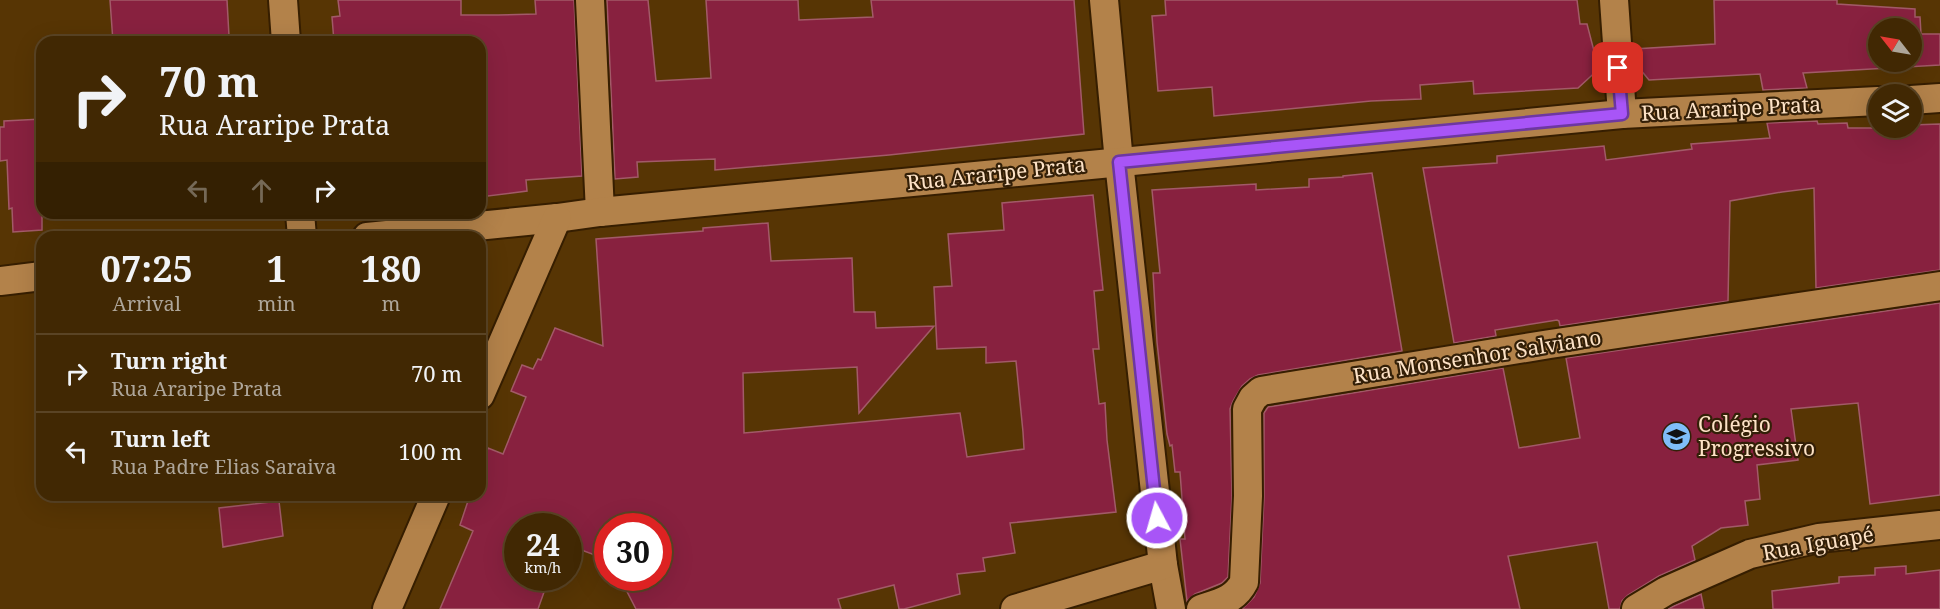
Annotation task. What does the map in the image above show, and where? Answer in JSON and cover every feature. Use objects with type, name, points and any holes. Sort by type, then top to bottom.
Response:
[{"type":"street","points":[[283,0],[286,36]]},
{"type":"street","points":[[590,0],[600,212]]},
{"type":"street","points":[[1104,0],[1119,162],[1163,566],[1171,609]]},
{"type":"street","points":[[1614,0],[1622,114]]},
{"type":"street","points":[[1922,99],[1940,98]]},
{"type":"street","name":"Rua Araripe Prata","points":[[427,231],[600,212],[1622,114],[1868,102]]},
{"type":"street","points":[[486,381],[557,218]]},
{"type":"street","points":[[0,281],[36,277]]},
{"type":"street","name":"Rua Monsenhor Salviano","points":[[1201,609],[1239,593],[1244,582],[1248,496],[1247,409],[1253,398],[1261,391],[1550,344],[1940,286]]},
{"type":"street","points":[[387,609],[433,501]]},
{"type":"street","name":"Rua Iguapé","points":[[1636,609],[1666,591],[1750,554],[1819,538],[1940,525]]},
{"type":"street","points":[[1015,609],[1163,566]]},
{"type":"building","points":[[110,0],[227,0],[229,36],[113,36]]},
{"type":"building","points":[[338,0],[461,0],[461,15],[498,15],[536,14],[535,0],[574,0],[582,176],[526,180],[527,191],[486,196],[486,36],[334,36],[332,17],[340,16]]},
{"type":"building","points":[[607,0],[648,0],[656,81],[711,78],[706,0],[798,0],[799,20],[873,17],[871,0],[1074,0],[1084,134],[889,155],[715,170],[715,159],[637,162],[638,177],[615,179]]},
{"type":"building","points":[[1165,0],[1577,0],[1580,24],[1587,24],[1594,51],[1601,50],[1602,66],[1578,88],[1474,94],[1473,81],[1420,85],[1421,99],[1371,101],[1214,116],[1212,87],[1158,91],[1152,16],[1166,15]]},
{"type":"building","points":[[1714,0],[1837,0],[1837,4],[1915,9],[1915,17],[1920,17],[1868,18],[1868,69],[1803,73],[1807,88],[1763,90],[1760,74],[1649,80],[1635,63],[1634,49],[1715,44]]},
{"type":"building","points":[[1922,34],[1940,34],[1940,65],[1922,66]]},
{"type":"building","points":[[36,119],[36,219],[42,219],[42,230],[13,232],[12,208],[9,209],[7,160],[0,161],[0,127],[4,127],[4,121]]},
{"type":"building","points":[[1817,121],[1818,124],[1847,123],[1848,128],[1868,128],[1868,138],[1922,138],[1922,125],[1940,124],[1940,270],[1816,288],[1814,188],[1782,192],[1730,201],[1728,301],[1560,326],[1557,320],[1495,330],[1496,336],[1454,343],[1423,168],[1497,163],[1497,156],[1604,146],[1606,160],[1692,149],[1691,144],[1770,138],[1767,123]]},
{"type":"building","points":[[1372,173],[1402,351],[1258,375],[1242,386],[1230,409],[1232,496],[1228,577],[1222,583],[1195,594],[1187,601],[1180,539],[1185,539],[1180,472],[1175,472],[1172,445],[1170,446],[1167,434],[1157,342],[1153,273],[1160,273],[1152,190],[1256,184],[1256,190],[1309,187],[1309,179]]},
{"type":"building","points":[[1093,195],[1103,290],[1094,291],[1099,349],[1093,349],[1099,404],[1105,403],[1116,512],[1010,523],[1015,553],[983,558],[985,571],[957,574],[960,594],[904,609],[899,609],[894,585],[838,599],[841,609],[636,609],[627,591],[672,591],[672,513],[594,513],[594,555],[582,550],[582,513],[504,513],[504,591],[544,591],[538,609],[440,609],[473,531],[460,525],[468,501],[486,501],[486,451],[488,448],[503,454],[526,397],[511,391],[522,365],[533,369],[538,359],[541,360],[555,328],[603,346],[596,239],[703,231],[703,228],[768,223],[771,261],[852,258],[854,312],[875,312],[876,328],[934,326],[859,413],[857,367],[743,373],[744,433],[960,413],[967,457],[1024,449],[1016,361],[986,363],[986,347],[937,349],[934,287],[952,286],[948,234],[1004,230],[1002,203]]},
{"type":"building","points":[[1940,303],[1940,495],[1870,504],[1858,403],[1791,409],[1798,460],[1757,465],[1760,499],[1745,501],[1748,525],[1721,528],[1692,546],[1695,560],[1659,576],[1628,595],[1622,601],[1620,609],[1609,609],[1597,542],[1508,556],[1520,609],[1242,609],[1254,597],[1260,583],[1264,497],[1264,413],[1268,407],[1503,368],[1519,448],[1580,438],[1566,358]]},
{"type":"building","points":[[279,501],[283,536],[223,547],[219,508]]},
{"type":"building","points":[[1906,566],[1906,574],[1940,570],[1940,609],[1773,609],[1772,591],[1839,583],[1839,577],[1875,575],[1875,568]]},
{"type":"building","points":[[1701,594],[1704,609],[1668,609],[1674,606]]},
{"type":"place","name":"Colégio Progressivo","points":[[1677,436]]},
{"type":"route","points":[[1157,518],[1119,162],[1622,114],[1618,68]]}]
